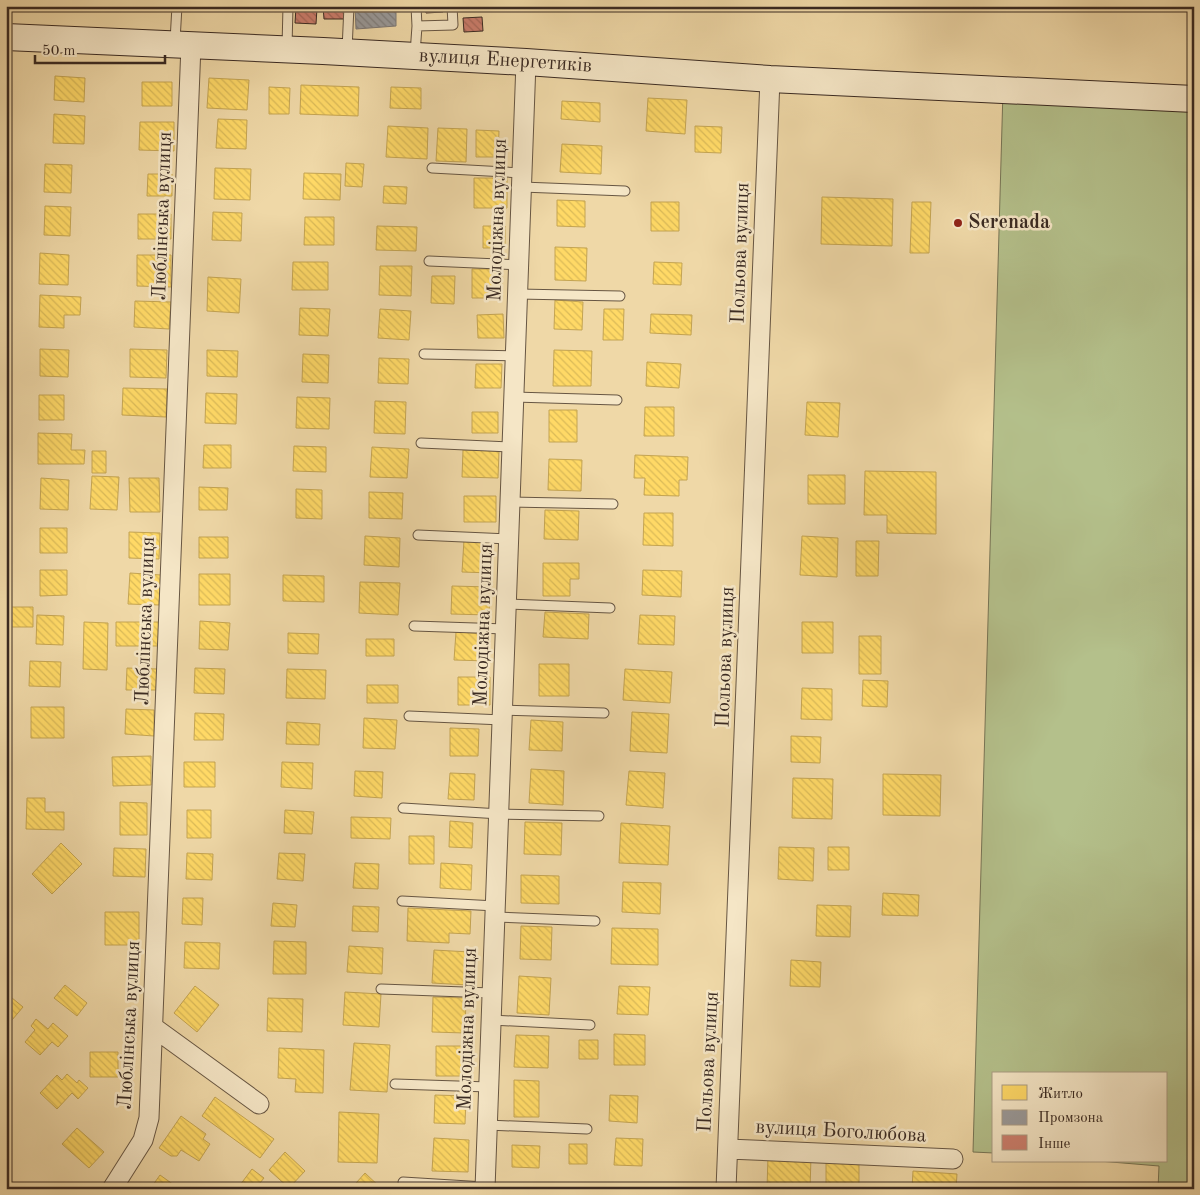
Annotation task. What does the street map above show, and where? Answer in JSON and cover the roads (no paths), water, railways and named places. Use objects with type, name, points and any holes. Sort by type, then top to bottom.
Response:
[{"type":"street","name":"вулиця Енергетиків","points":[[6,38],[183,44],[526,62],[770,79],[1194,99]]},
{"type":"street","name":"Люблінська вулиця","points":[[112,1189],[143,1140],[149,1118],[183,44]]},
{"type":"street","name":"Молодіжна вулиця","points":[[485,1188],[526,62]]},
{"type":"street","name":"Польова вулиця","points":[[726,1189],[770,79]]},
{"type":"street","points":[[153,1028],[259,1104]]},
{"type":"street","name":"вулиця Боголюбова","points":[[728,1149],[953,1159]]},
{"type":"lane","points":[[177,6],[183,44]]},
{"type":"lane","points":[[287,50],[288,6]]},
{"type":"lane","points":[[347,53],[349,6]]},
{"type":"lane","points":[[414,56],[417,26],[416,6]]},
{"type":"lane","points":[[417,26],[453,25],[452,6]]},
{"type":"lane","points":[[432,168],[625,191]]},
{"type":"lane","points":[[429,261],[519,265]]},
{"type":"lane","points":[[518,294],[620,296]]},
{"type":"lane","points":[[424,354],[516,356]]},
{"type":"lane","points":[[514,397],[618,400]]},
{"type":"lane","points":[[421,443],[512,447]]},
{"type":"lane","points":[[510,502],[613,504]]},
{"type":"lane","points":[[418,535],[509,539]]},
{"type":"lane","points":[[507,604],[610,608]]},
{"type":"lane","points":[[414,626],[506,630]]},
{"type":"lane","points":[[409,716],[604,713]]},
{"type":"lane","points":[[403,808],[500,814],[599,816]]},
{"type":"lane","points":[[402,901],[595,921]]},
{"type":"lane","points":[[381,989],[492,993]]},
{"type":"lane","points":[[491,1020],[590,1026]]},
{"type":"lane","points":[[395,1084],[489,1088]]},
{"type":"lane","points":[[487,1126],[587,1129]]},
{"type":"lane","points":[[403,1182],[485,1188]]},
{"type":"place","name":"Serenada","points":[[958,223]]}]
